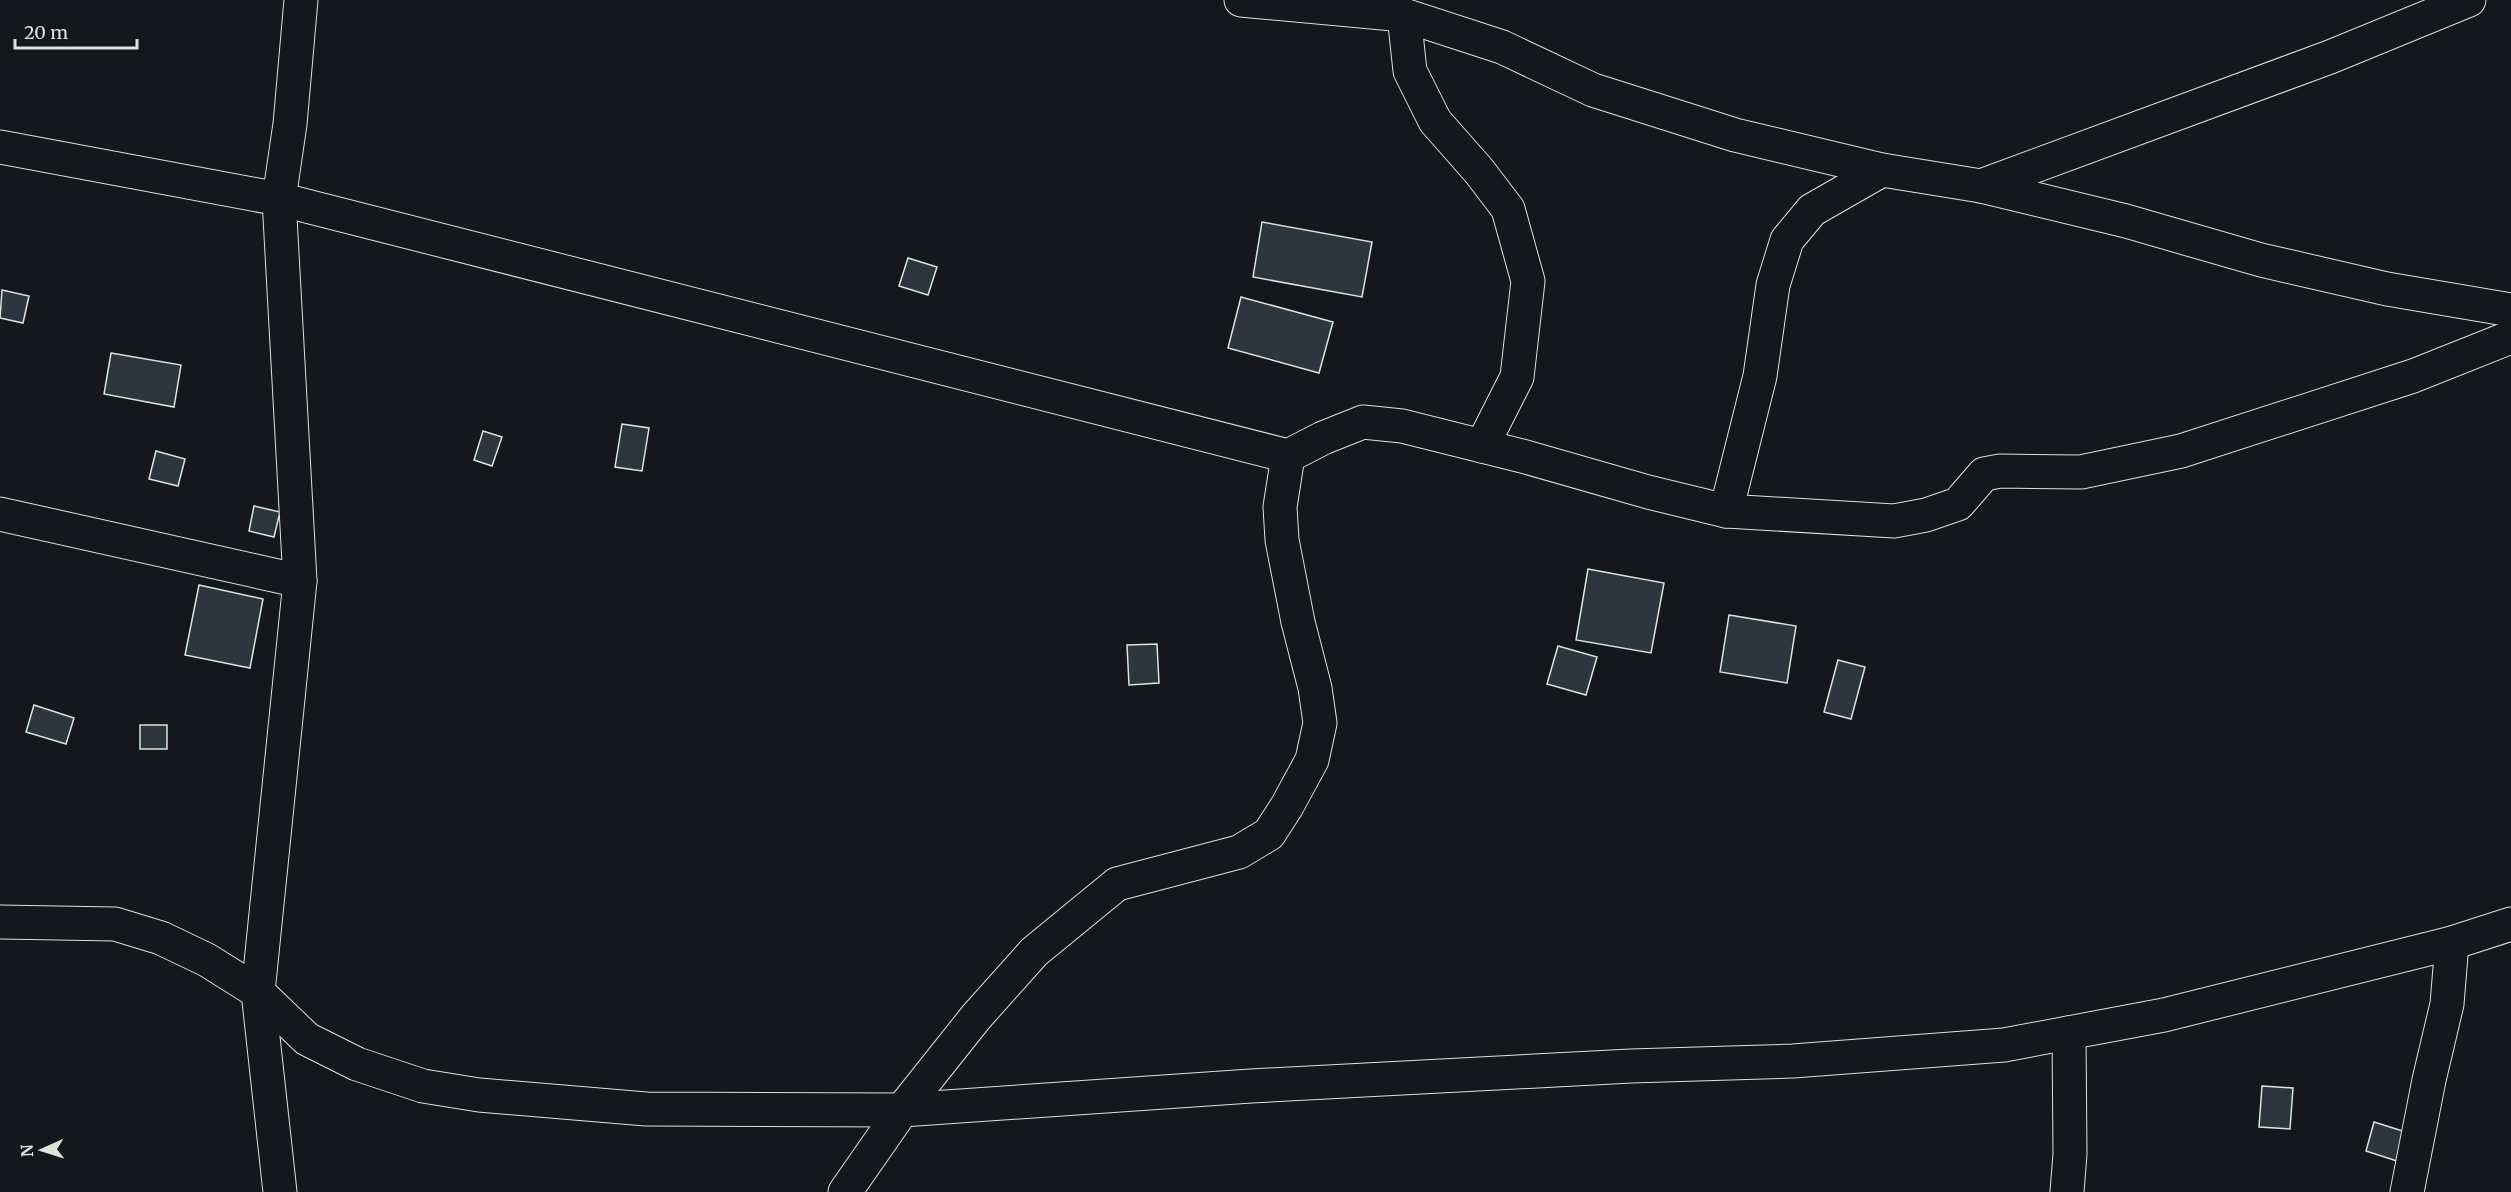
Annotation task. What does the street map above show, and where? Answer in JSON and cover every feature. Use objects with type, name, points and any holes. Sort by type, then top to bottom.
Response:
[{"type":"street","points":[[280,1192],[258,992],[300,581],[279,199],[290,123],[301,0]]},
{"type":"street","points":[[1241,0],[1404,15],[1502,47],[1593,90],[1735,135],[1882,170],[1981,186],[2126,220],[2261,260],[2375,287],[2511,310]]},
{"type":"street","points":[[1981,186],[2330,57],[2469,0]]},
{"type":"street","points":[[1404,15],[1410,71],[1435,121],[1479,171],[1508,209],[1528,281],[1517,377],[1482,446]]},
{"type":"street","points":[[0,147],[279,199],[1288,456],[1323,438],[1364,422],[1402,426],[1726,511],[1894,521],[1926,515],[1958,504],[1984,474],[2000,471],[2080,472],[2181,451],[2413,376],[2511,337]]},
{"type":"street","points":[[1726,511],[1760,376],[1773,285],[1787,240],[1812,210],[1882,170]]},
{"type":"street","points":[[845,1192],[902,1110],[976,1017],[1034,952],[1117,884],[1239,852],[1269,834],[1287,806],[1312,760],[1320,723],[1315,688],[1298,622],[1282,540],[1280,507],[1288,456]]},
{"type":"street","points":[[0,514],[300,581]]},
{"type":"street","points":[[0,922],[115,924],[161,938],[198,956],[258,992],[307,1039],[357,1064],[423,1086],[480,1095],[645,1110],[902,1110],[1275,1084],[1631,1066],[1793,1061],[2004,1045],[2164,1015],[2452,943],[2511,924]]},
{"type":"street","points":[[2407,1192],[2447,1004],[2452,943]]},
{"type":"street","points":[[2067,1192],[2070,1154],[2069,1033]]},
{"type":"building","points":[[1262,222],[1372,242],[1362,297],[1253,277]]},
{"type":"building","points":[[908,258],[937,267],[928,295],[899,286]]},
{"type":"building","points":[[2,290],[29,296],[23,323],[0,318]]},
{"type":"building","points":[[1241,297],[1333,322],[1319,373],[1228,348]]},
{"type":"building","points":[[111,353],[181,365],[174,407],[104,394]]},
{"type":"building","points":[[622,424],[649,428],[642,471],[615,467]]},
{"type":"building","points":[[483,431],[502,437],[492,466],[474,460]]},
{"type":"building","points":[[156,451],[185,459],[178,486],[149,479]]},
{"type":"building","points":[[254,506],[280,512],[274,537],[249,531]]},
{"type":"building","points":[[1588,569],[1664,583],[1651,653],[1576,640]]},
{"type":"building","points":[[199,585],[263,599],[250,668],[185,655]]},
{"type":"building","points":[[1729,615],[1796,626],[1787,683],[1720,672]]},
{"type":"building","points":[[1157,644],[1159,683],[1129,685],[1127,645]]},
{"type":"building","points":[[1558,646],[1597,657],[1586,695],[1547,684]]},
{"type":"building","points":[[1838,660],[1865,667],[1851,719],[1824,712]]},
{"type":"building","points":[[34,705],[74,718],[66,744],[26,732]]},
{"type":"building","points":[[140,725],[167,725],[167,749],[140,749]]},
{"type":"building","points":[[2262,1086],[2293,1088],[2290,1129],[2259,1127]]},
{"type":"building","points":[[2374,1122],[2409,1133],[2400,1162],[2366,1151]]}]
